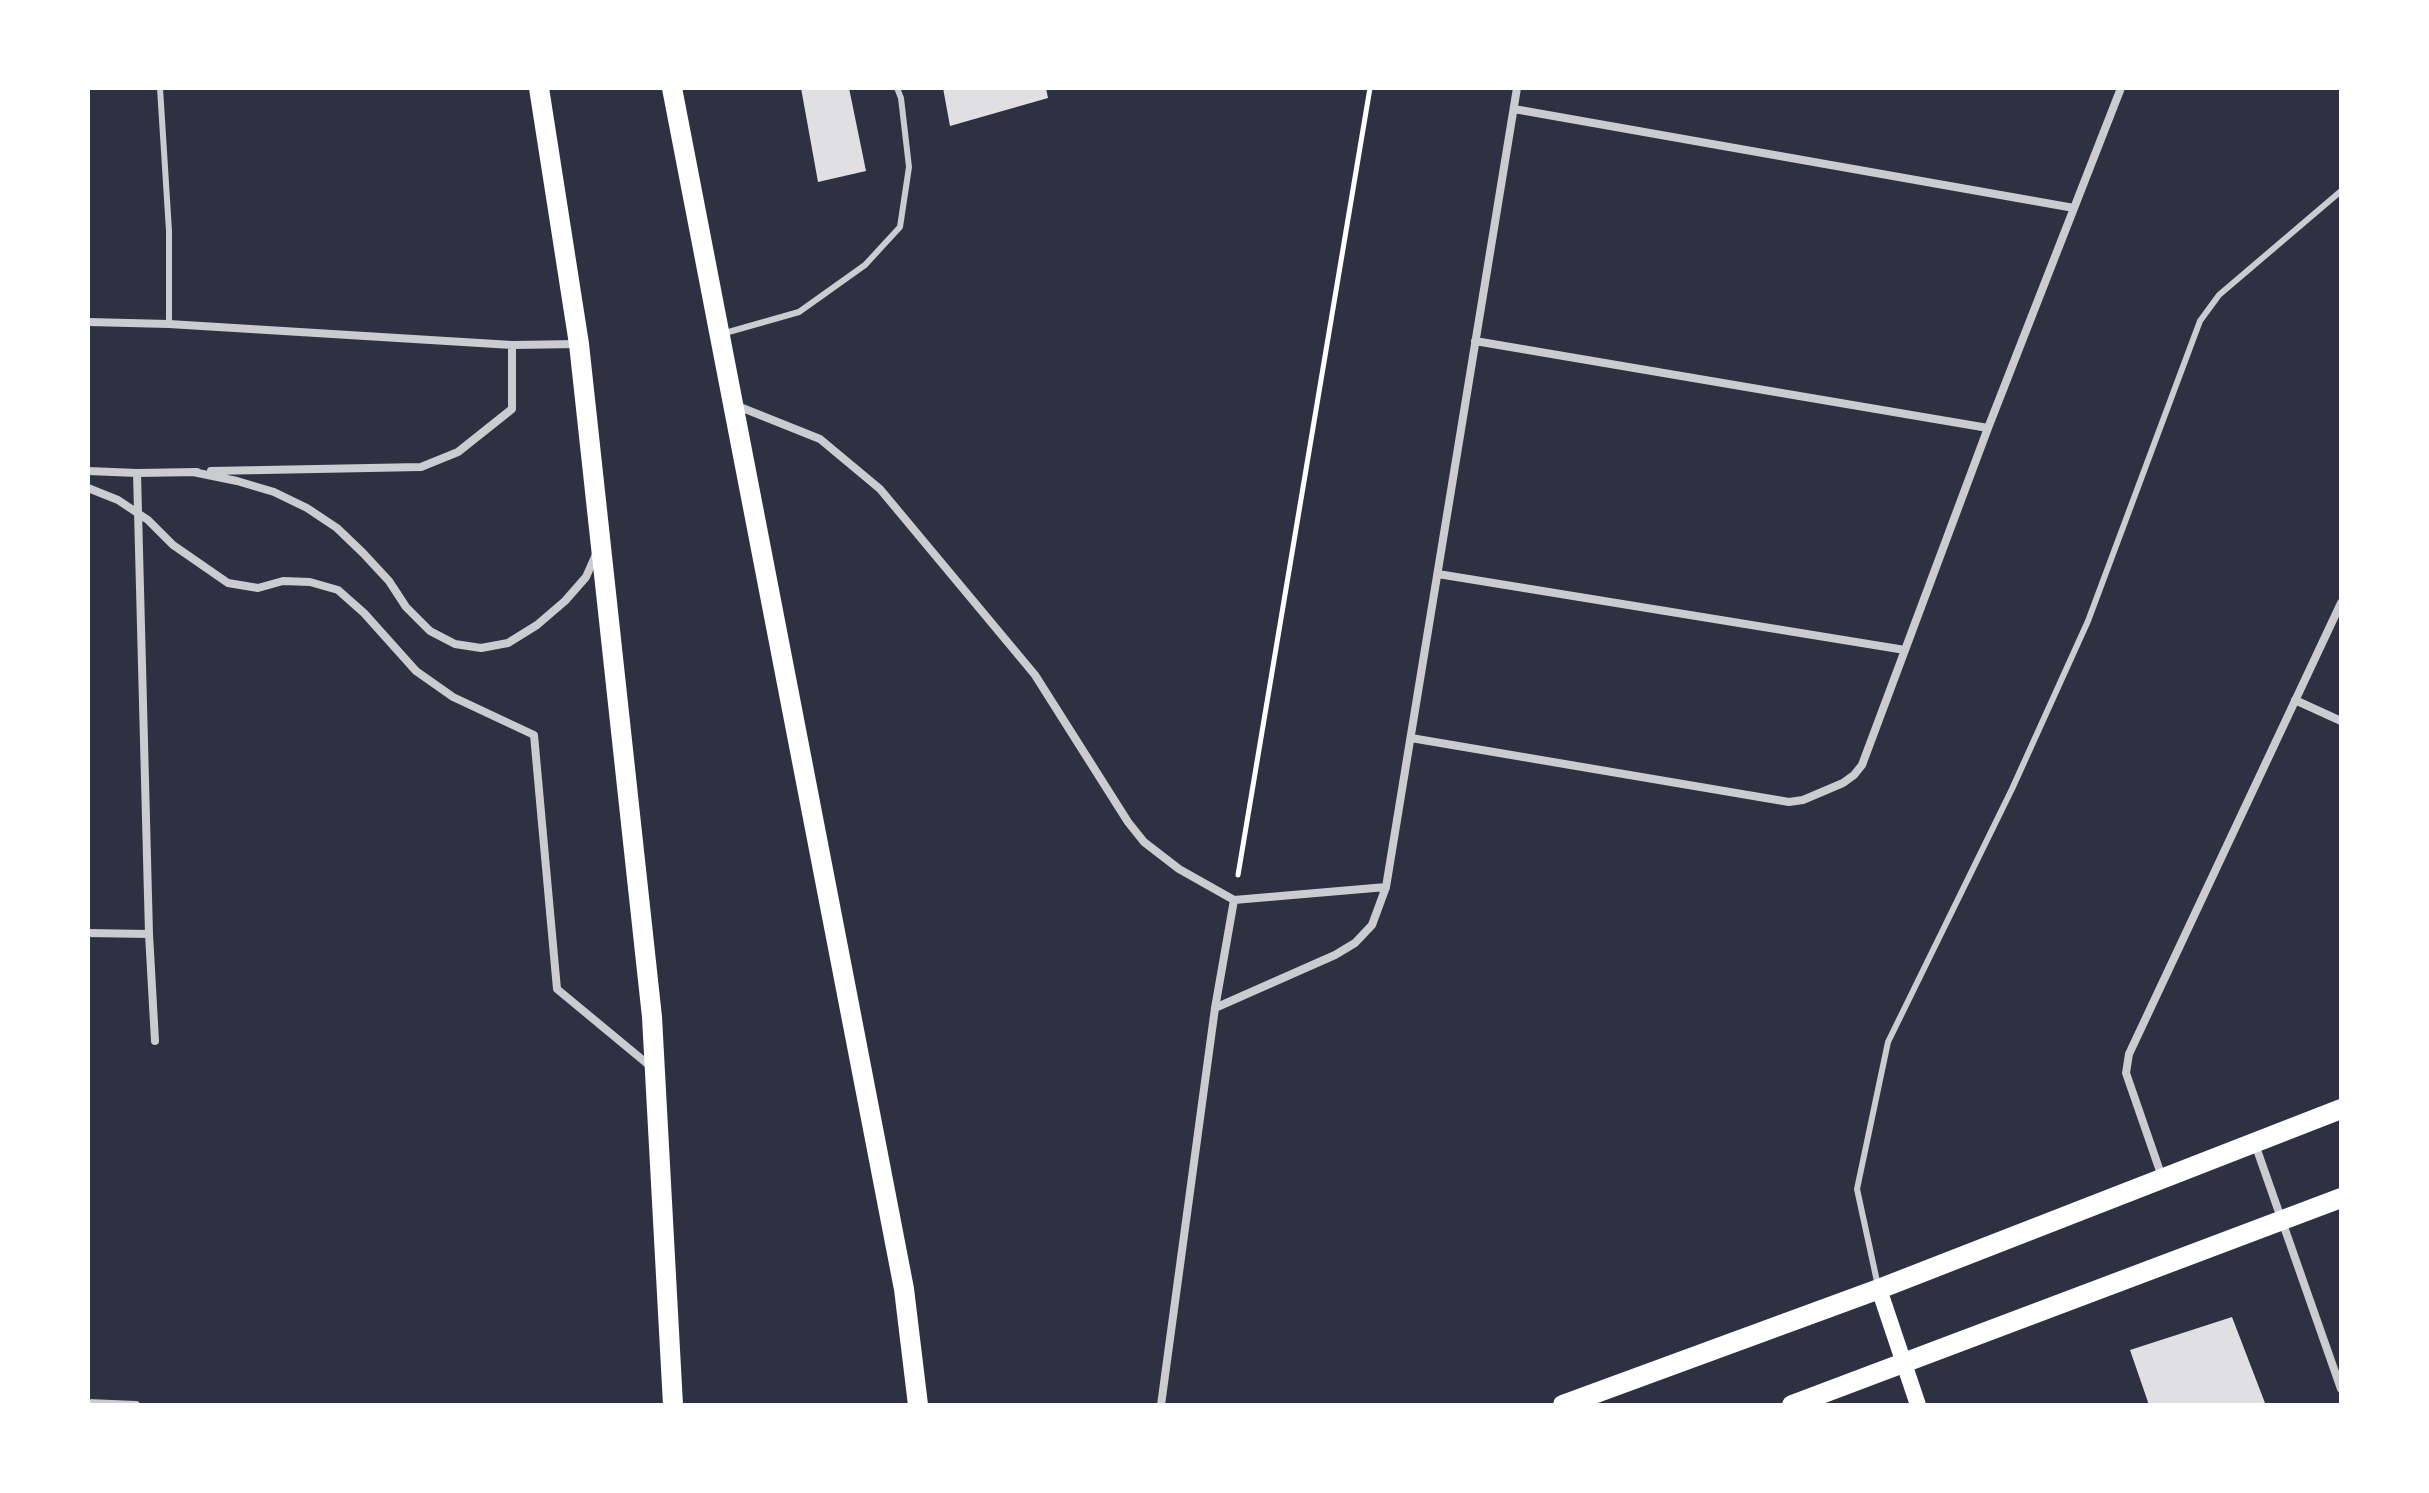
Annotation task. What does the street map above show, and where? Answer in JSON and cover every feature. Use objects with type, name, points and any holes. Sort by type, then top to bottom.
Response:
[{"type":"main road","points":[[539,88],[579,344],[652,1017],[673,1405]]},
{"type":"main road","points":[[672,88],[904,1289],[918,1405]]},
{"type":"main road","points":[[1563,1405],[1879,1289],[2341,1109]]},
{"type":"main road","points":[[1792,1405],[2341,1198]]},
{"type":"main road","points":[[1879,1289],[1918,1405]]},
{"type":"street","points":[[1215,1008],[1335,955],[1355,943],[1372,925],[1386,887],[1517,88]]},
{"type":"street","points":[[1411,738],[1789,802],[1803,800],[1843,783],[1862,765],[1988,428],[2121,88]]},
{"type":"street","points":[[1514,109],[2074,208]]},
{"type":"street","points":[[88,322],[512,345],[579,344]]},
{"type":"street","points":[[1475,341],[1988,428]]},
{"type":"street","points":[[88,471],[137,473],[421,467],[458,452],[512,409],[512,345]]},
{"type":"street","points":[[735,405],[820,439],[880,489],[1035,675],[1128,822],[1144,842],[1179,869],[1234,900],[1386,887]]},
{"type":"street","points":[[193,472],[274,492],[307,508],[337,528],[363,553],[389,581],[406,607],[430,631],[455,644],[481,648],[508,643],[537,625],[565,601],[586,577],[601,543]]},
{"type":"street","points":[[137,473],[149,934],[155,1041]]},
{"type":"street","points":[[88,488],[118,500],[138,513],[173,545],[228,583],[258,588],[283,581],[310,582],[338,590],[364,613],[416,671],[453,697],[534,735],[557,989],[655,1070]]},
{"type":"street","points":[[1438,574],[1905,650]]},
{"type":"street","points":[[2162,1177],[2126,1073],[2129,1054],[2341,603]]},
{"type":"street","points":[[2295,700],[2341,721]]},
{"type":"street","points":[[1161,1405],[1215,1008],[1234,900]]},
{"type":"street","points":[[88,933],[149,934]]},
{"type":"street","points":[[2255,1143],[2341,1389]]},
{"type":"street","points":[[88,1403],[136,1405]]},
{"type":"lane","points":[[160,88],[169,231],[169,324]]},
{"type":"lane","points":[[721,334],[799,312],[865,265],[900,227],[909,167],[901,98],[897,88]]},
{"type":"lane","points":[[1879,1289],[1857,1189],[1888,1042],[2012,789],[2088,621],[2200,321],[2219,295],[2341,191]]},
{"type":"path","points":[[1234,900],[1370,88]]},
{"type":"building","points":[[801,88],[849,88],[866,171],[818,182]]},
{"type":"building","points":[[943,88],[1046,88],[1048,98],[950,126]]},
{"type":"building","points":[[2232,1317],[2265,1403],[2149,1405],[2130,1350]]}]
